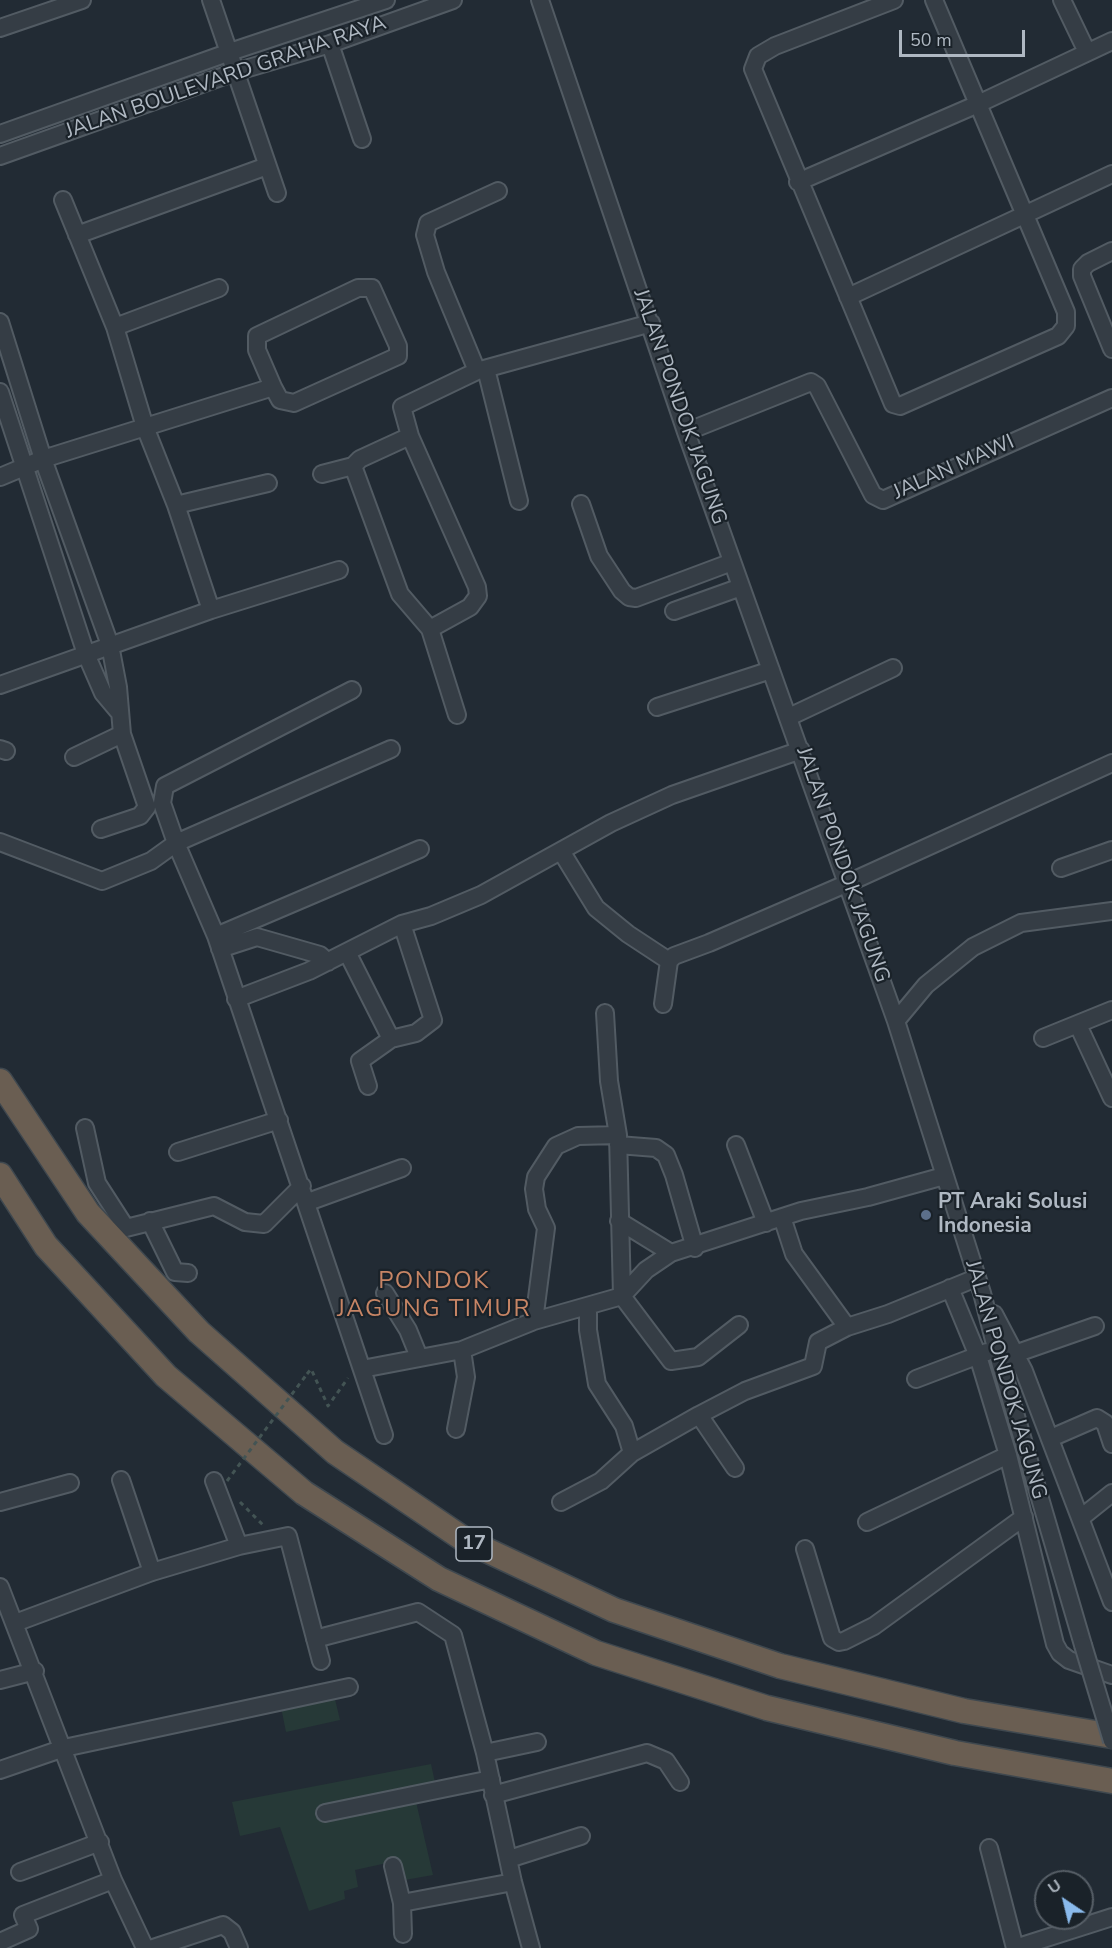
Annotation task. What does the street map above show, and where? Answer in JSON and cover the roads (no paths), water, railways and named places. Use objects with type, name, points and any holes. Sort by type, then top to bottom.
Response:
[{"type":"highway","name":"17","points":[[0,1081],[88,1214],[199,1332],[335,1452],[465,1540],[614,1610],[780,1666],[964,1711],[1112,1739]]},
{"type":"highway","name":"17","points":[[0,1175],[46,1246],[166,1376],[304,1492],[440,1580],[596,1653],[767,1708],[955,1753],[1112,1781]]},
{"type":"street","points":[[0,28],[82,0]]},
{"type":"street","points":[[211,0],[278,193]]},
{"type":"street","name":"JALAN BOULEVARD GRAHA RAYA","points":[[0,135],[230,52],[386,0]]},
{"type":"street","name":"JALAN BOULEVARD GRAHA RAYA","points":[[0,156],[235,72],[330,44],[453,0]]},
{"type":"street","name":"JALAN PONDOK JAGUNG","points":[[540,0],[686,432],[896,1021],[979,1286],[1112,1739]]},
{"type":"street","points":[[894,0],[775,46],[763,52],[755,61],[753,69],[798,182],[893,404],[900,406],[1058,336],[1066,326],[1066,312],[934,0]]},
{"type":"street","points":[[1062,0],[1087,52]]},
{"type":"street","points":[[798,182],[978,104],[1112,41]]},
{"type":"street","points":[[330,44],[362,140]]},
{"type":"street","points":[[77,235],[267,166]]},
{"type":"street","points":[[848,297],[1112,174]]},
{"type":"street","points":[[498,191],[428,224],[425,235],[436,272],[482,370],[519,501]]},
{"type":"street","points":[[63,200],[115,327],[145,427],[176,505],[211,610]]},
{"type":"street","points":[[1112,251],[1088,263],[1082,269],[1082,276],[1112,350]]},
{"type":"street","points":[[115,327],[219,288]]},
{"type":"street","points":[[358,288],[372,288],[398,346],[398,356],[294,403],[280,400],[273,387],[257,350],[257,336],[358,288]]},
{"type":"street","points":[[0,322],[43,459],[110,645],[118,687],[122,735],[147,807],[140,816],[101,829]]},
{"type":"street","points":[[430,629],[470,608],[478,596],[477,587],[410,436],[401,410],[404,404],[482,370],[651,323]]},
{"type":"street","name":"JALAN MAWI","points":[[686,432],[811,382],[817,386],[873,495],[883,500],[1112,398]]},
{"type":"street","points":[[0,477],[43,459],[273,387]]},
{"type":"street","points":[[0,392],[86,654],[103,693],[119,712]]},
{"type":"street","points":[[322,474],[353,466],[360,459],[410,436]]},
{"type":"street","points":[[353,466],[400,594],[430,629],[457,715]]},
{"type":"street","points":[[176,505],[268,483]]},
{"type":"street","points":[[581,504],[599,556],[622,591],[629,597],[636,598],[732,562]]},
{"type":"street","points":[[0,685],[211,610],[339,570]]},
{"type":"street","points":[[674,611],[741,587]]},
{"type":"street","points":[[789,717],[893,668]]},
{"type":"street","points":[[657,707],[771,670]]},
{"type":"street","points":[[352,690],[165,786],[162,803],[176,843],[218,942],[305,1194],[384,1435]]},
{"type":"street","points":[[75,757],[122,735]]},
{"type":"street","points":[[0,842],[102,881],[151,861],[176,843],[391,748]]},
{"type":"street","points":[[236,999],[328,962],[402,924],[431,916],[481,895],[611,823],[672,795],[801,750]]},
{"type":"street","points":[[663,1004],[669,960],[674,956],[709,943],[1111,768]]},
{"type":"street","points":[[218,942],[420,849]]},
{"type":"street","points":[[1061,868],[1112,850]]},
{"type":"street","points":[[561,852],[596,908],[628,934],[669,960]]},
{"type":"street","points":[[896,1021],[926,985],[972,947],[1021,923],[1112,911]]},
{"type":"street","points":[[368,1086],[360,1061],[391,1039],[416,1033],[433,1020],[402,924]]},
{"type":"street","points":[[218,942],[257,938],[320,954],[328,962]]},
{"type":"street","points":[[347,952],[391,1039]]},
{"type":"street","points":[[1043,1038],[1112,1010]]},
{"type":"street","points":[[605,1013],[609,1081],[618,1140],[622,1296],[671,1361],[698,1357],[739,1325]]},
{"type":"street","points":[[1078,1024],[1112,1098]]},
{"type":"street","points":[[178,1152],[279,1120]]},
{"type":"street","points":[[85,1128],[97,1183],[124,1226],[214,1206],[245,1222],[264,1224],[305,1194],[402,1167]]},
{"type":"street","points":[[534,1321],[546,1228],[537,1209],[534,1189],[536,1177],[556,1146],[578,1136],[618,1140],[656,1148],[666,1155],[695,1248]]},
{"type":"street","points":[[736,1145],[794,1254],[847,1327]]},
{"type":"street","points":[[362,1369],[462,1350],[534,1321],[622,1296],[646,1270],[671,1253],[695,1248],[774,1220],[944,1176]]},
{"type":"street","points":[[150,1221],[175,1272],[188,1273]]},
{"type":"street","points":[[619,1221],[671,1253]]},
{"type":"street","points":[[561,1502],[601,1481],[632,1453],[699,1415],[744,1391],[813,1366],[818,1342],[847,1327],[888,1314],[950,1288],[979,1286],[1016,1354],[1082,1517],[1112,1602]]},
{"type":"street","points":[[950,1288],[978,1356],[1008,1455],[1055,1644],[1060,1653],[1069,1660],[1112,1675]]},
{"type":"street","points":[[385,1293],[412,1337],[419,1357]]},
{"type":"street","points":[[588,1307],[588,1330],[597,1384],[624,1426],[632,1453]]},
{"type":"street","points":[[916,1379],[978,1356],[997,1353],[1016,1354],[1095,1326]]},
{"type":"street","points":[[456,1430],[466,1377],[462,1350]]},
{"type":"street","points":[[699,1415],[735,1468]]},
{"type":"street","points":[[1051,1438],[1097,1418],[1105,1423],[1112,1444]]},
{"type":"street","points":[[867,1522],[1008,1455]]},
{"type":"street","points":[[121,1480],[152,1572]]},
{"type":"street","points":[[223,1483],[239,1546]]},
{"type":"street","points":[[0,1502],[70,1484]]},
{"type":"street","points":[[1082,1517],[1112,1493]]},
{"type":"street","points":[[805,1549],[832,1638],[838,1642],[874,1626],[1024,1517]]},
{"type":"street","points":[[15,1623],[152,1572],[239,1546],[288,1536],[321,1661]]},
{"type":"street","points":[[0,1587],[113,1880],[145,1948]]},
{"type":"street","points":[[315,1639],[418,1612],[453,1635],[485,1753],[513,1882],[531,1948]]},
{"type":"street","points":[[0,1680],[34,1671]]},
{"type":"street","points":[[0,1770],[64,1748],[349,1687]]},
{"type":"street","points":[[485,1753],[537,1742]]},
{"type":"street","points":[[325,1813],[492,1787],[647,1753],[666,1761],[680,1782]]},
{"type":"street","points":[[508,1859],[581,1836]]},
{"type":"street","points":[[20,1872],[100,1842]]},
{"type":"street","points":[[989,1848],[1015,1948],[1033,1946],[1112,1917]]},
{"type":"street","points":[[393,1866],[402,1903],[403,1934]]},
{"type":"street","points":[[0,1942],[29,1929],[23,1915],[113,1880]]},
{"type":"street","points":[[402,1903],[513,1882]]},
{"type":"street","points":[[153,1948],[223,1925],[229,1927],[239,1948]]},
{"type":"place","name":"PT Araki Solusi Indonesia","points":[[926,1215]]},
{"type":"district","name":"PONDOK JAGUNG TIMUR","points":[[434,1296]]}]
